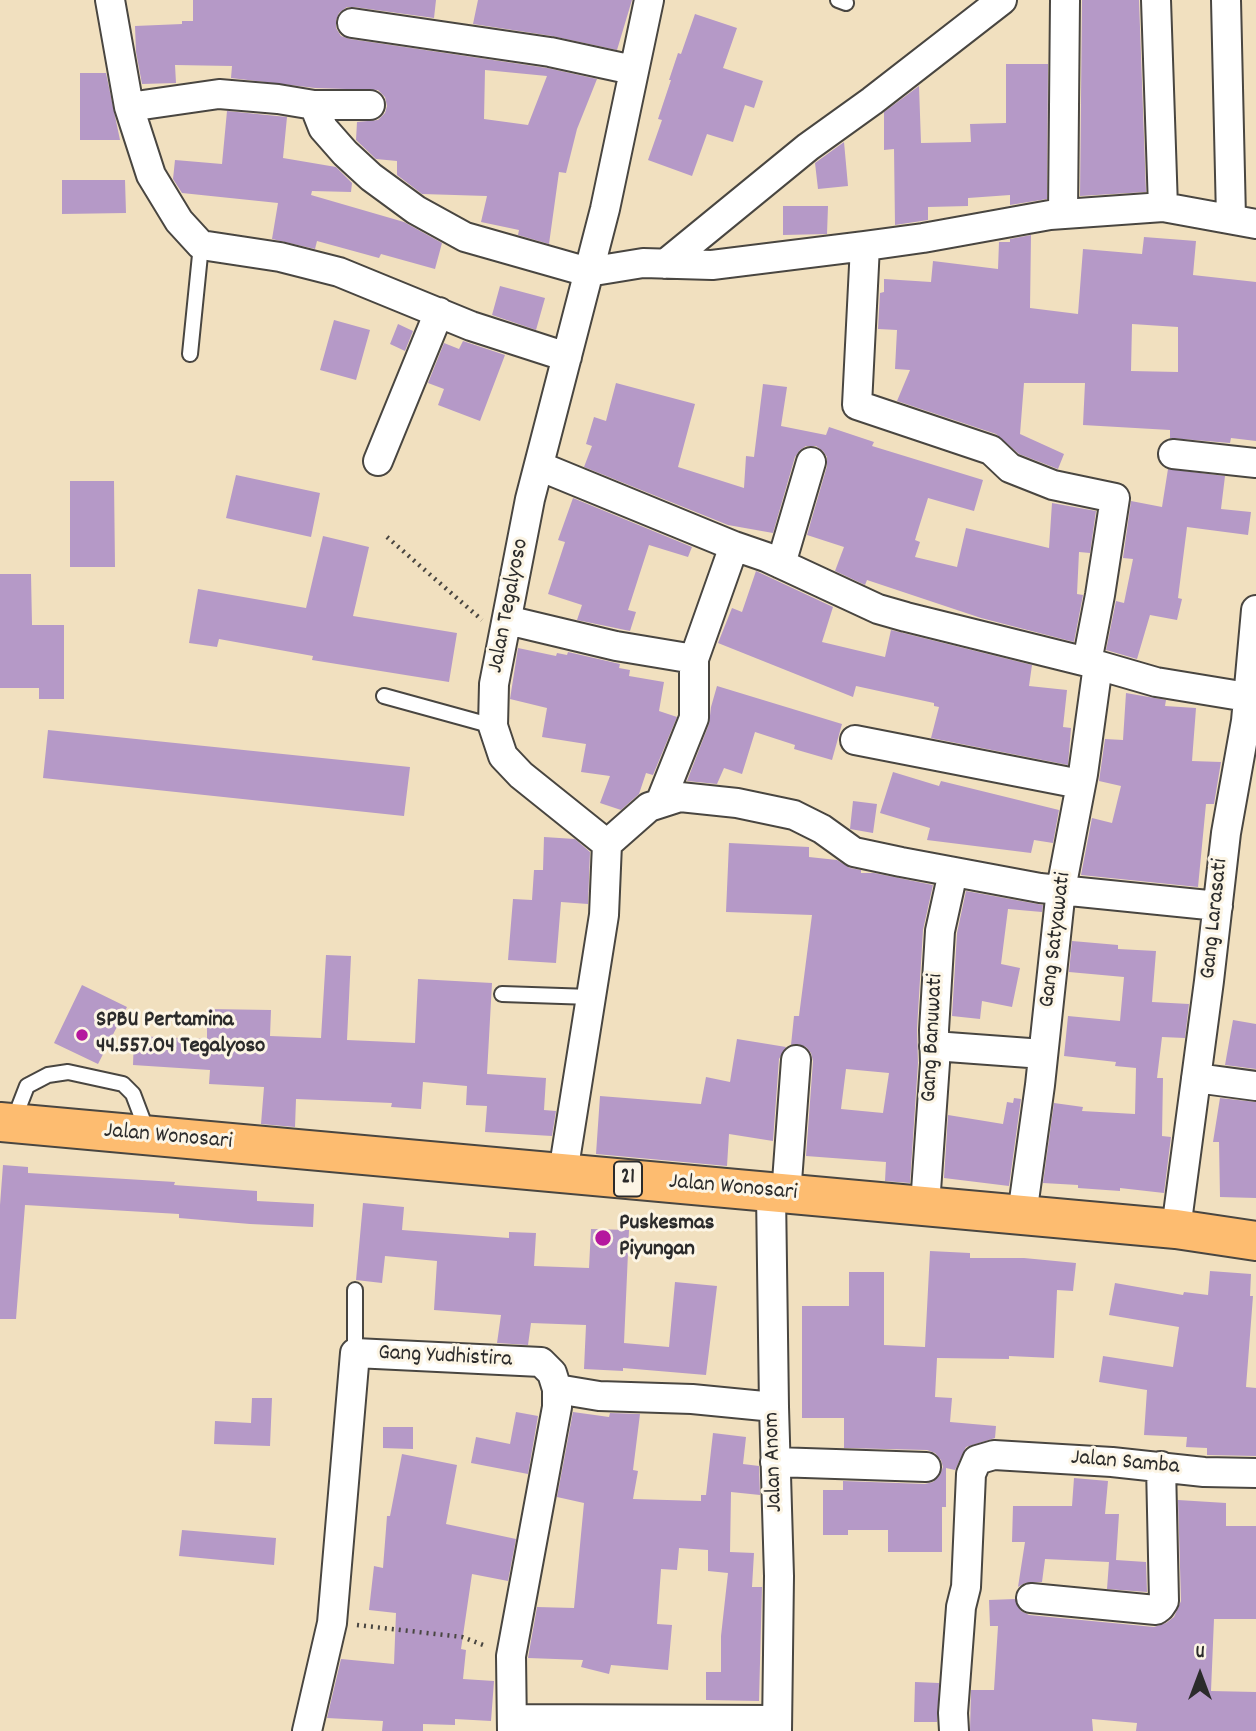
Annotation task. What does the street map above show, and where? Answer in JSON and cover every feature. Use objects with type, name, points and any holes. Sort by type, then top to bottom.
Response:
[{"type":"highway","name":"Jalan Wonosari","points":[[6,1123],[925,1205],[1176,1229],[1256,1241]]},
{"type":"street","points":[[110,0],[129,107],[151,175],[178,221],[201,245],[280,257],[339,272],[471,326],[567,356]]},
{"type":"street","name":"Jalan Tegalyoso","points":[[607,844],[521,775],[503,756],[493,726],[494,684],[539,466],[605,209],[649,0]]},
{"type":"street","points":[[654,263],[975,0]]},
{"type":"street","points":[[654,263],[872,101],[1002,0]]},
{"type":"street","points":[[1063,214],[1065,0]]},
{"type":"street","points":[[1156,0],[1163,207]]},
{"type":"street","points":[[314,105],[323,128],[345,153],[371,177],[416,210],[465,237],[588,272],[654,263],[712,265],[923,239],[1050,215],[1163,207],[1244,221],[1226,0]]},
{"type":"street","points":[[352,23],[550,52],[633,70]]},
{"type":"street","points":[[129,107],[219,94],[314,105],[370,105]]},
{"type":"street","name":"Gang Satyawati","points":[[865,246],[857,405],[991,450],[1010,468],[1053,485],[1115,498],[1100,595],[1080,783],[1061,889],[1022,1215]]},
{"type":"street","points":[[379,461],[439,312]]},
{"type":"street","points":[[1172,454],[1256,463]]},
{"type":"street","points":[[781,564],[811,462]]},
{"type":"street","points":[[539,466],[781,564],[878,609],[1156,682],[1247,697]]},
{"type":"street","points":[[660,803],[694,718],[694,659],[734,546]]},
{"type":"street","name":"Gang Larasati","points":[[1176,1229],[1226,832],[1246,721],[1256,610]]},
{"type":"street","points":[[505,630],[694,659]]},
{"type":"street","points":[[855,740],[1080,783]]},
{"type":"street","points":[[563,1173],[604,915],[607,844],[649,807],[680,797],[737,803],[794,815],[822,829],[854,852],[1040,888],[1217,906]]},
{"type":"street","name":"Gang Banuwati","points":[[925,1205],[940,931],[953,872]]},
{"type":"street","points":[[934,1046],[1043,1054]]},
{"type":"street","name":"Jalan Anom","points":[[777,1726],[779,1576],[774,1407],[779,1194],[796,1060]]},
{"type":"street","points":[[1196,1078],[1256,1086]]},
{"type":"street","name":"Gang Yudhistira","points":[[306,1731],[332,1623],[355,1353],[541,1362],[552,1373],[557,1389]]},
{"type":"street","points":[[774,1407],[692,1399],[599,1396],[557,1389],[557,1407],[511,1656],[512,1725],[777,1726]]},
{"type":"street","name":"Jalan Samba","points":[[954,1731],[961,1607],[966,1587],[971,1474],[977,1460],[994,1455],[1161,1466],[1204,1472],[1256,1473]]},
{"type":"street","points":[[775,1462],[926,1466]]},
{"type":"street","points":[[1031,1598],[1156,1610],[1160,1607],[1164,1601],[1161,1466]]},
{"type":"lane","points":[[190,354],[201,245]]},
{"type":"lane","points":[[384,696],[493,726]]},
{"type":"lane","points":[[502,994],[590,997]]},
{"type":"lane","points":[[6,1123],[27,1086],[48,1075],[68,1072],[123,1084],[133,1094],[149,1136]]},
{"type":"lane","points":[[355,1290],[355,1353]]},
{"type":"path","points":[[387,537],[505,630]]},
{"type":"path","points":[[332,1623],[462,1637],[511,1656]]},
{"type":"building","points":[[193,0],[436,0],[434,18],[347,7],[339,13],[336,28],[341,36],[350,39],[547,68],[597,79],[577,129],[566,173],[559,172],[549,244],[518,235],[519,230],[481,222],[487,196],[422,194],[397,175],[397,161],[376,159],[356,140],[357,122],[378,120],[385,113],[385,97],[378,90],[315,88],[231,78],[232,66],[175,65],[176,83],[142,84],[136,52],[135,26],[193,21]],"holes":[[[485,70],[547,76],[528,125],[484,119]]]},
{"type":"building","points":[[478,0],[632,0],[617,50],[552,36],[473,24]]},
{"type":"building","points":[[1082,0],[1139,0],[1146,192],[1080,196]]},
{"type":"building","points":[[695,14],[737,28],[723,68],[763,81],[754,108],[745,105],[733,142],[707,134],[692,176],[648,160],[662,120],[658,119],[669,80]]},
{"type":"building","points":[[1006,64],[1048,64],[1047,199],[1010,205],[1010,195],[968,198],[968,206],[928,207],[928,220],[895,225],[894,149],[884,150],[884,112],[919,86],[921,143],[971,142],[970,124],[1006,123]]},
{"type":"building","points":[[80,73],[106,73],[120,140],[80,140]]},
{"type":"building","points":[[227,111],[287,117],[283,158],[336,167],[352,183],[351,192],[312,191],[311,195],[404,222],[442,243],[435,269],[381,254],[379,258],[317,241],[315,249],[272,239],[278,203],[182,193],[173,179],[175,160],[222,164]]},
{"type":"building","points":[[844,142],[848,186],[818,189],[815,163]]},
{"type":"building","points":[[62,180],[125,180],[126,213],[62,214]]},
{"type":"building","points":[[783,206],[828,206],[827,234],[783,235]]},
{"type":"building","points":[[1031,235],[1030,308],[1078,314],[1083,249],[1142,254],[1144,237],[1196,241],[1193,275],[1256,282],[1256,441],[1231,438],[1230,443],[1170,438],[1170,430],[1083,425],[1085,383],[1024,383],[1020,434],[1064,454],[1058,469],[1019,454],[996,434],[897,401],[910,370],[895,369],[897,330],[878,329],[880,293],[884,292],[884,279],[931,282],[933,261],[998,269],[999,242],[1010,242],[1010,239]],"holes":[[[1132,324],[1178,327],[1178,372],[1131,371]]]},
{"type":"building","points":[[500,286],[545,298],[536,330],[492,315]]},
{"type":"building","points":[[334,320],[370,330],[356,380],[320,370]]},
{"type":"building","points":[[398,324],[413,331],[405,351],[390,344]]},
{"type":"building","points":[[463,341],[505,355],[480,421],[438,405],[444,389],[428,383],[444,343],[459,349]]},
{"type":"building","points":[[616,383],[695,404],[678,467],[744,488],[746,456],[754,457],[763,384],[787,387],[781,426],[826,435],[829,427],[874,442],[872,446],[983,480],[974,511],[928,498],[915,540],[920,542],[915,557],[957,567],[966,528],[1049,548],[1052,503],[1096,511],[1090,553],[1079,552],[1077,594],[1083,595],[1074,642],[981,618],[867,580],[865,585],[835,571],[844,547],[807,535],[827,466],[827,457],[816,446],[806,446],[795,457],[773,533],[728,525],[584,467],[592,446],[586,444],[594,417],[606,421]]},
{"type":"building","points":[[1168,469],[1225,476],[1221,509],[1251,512],[1248,535],[1187,527],[1178,598],[1182,599],[1177,620],[1150,615],[1137,659],[1106,650],[1116,601],[1124,603],[1133,559],[1123,558],[1131,501],[1162,507]]},
{"type":"building","points":[[236,475],[320,493],[311,537],[226,518]]},
{"type":"building","points":[[70,481],[114,481],[115,567],[70,567]]},
{"type":"building","points":[[573,498],[692,547],[688,557],[649,545],[628,610],[636,612],[630,631],[577,620],[582,605],[548,594],[565,542],[558,540]]},
{"type":"building","points":[[323,536],[369,547],[353,616],[457,633],[449,682],[312,660],[313,656],[219,639],[217,647],[189,643],[198,589],[306,608]]},
{"type":"building","points":[[756,571],[833,607],[822,642],[885,657],[891,630],[1032,665],[1029,686],[1067,690],[1063,727],[1071,728],[1068,765],[931,738],[939,707],[934,706],[934,703],[856,686],[853,697],[718,643],[732,608],[742,612]]},
{"type":"building","points":[[0,574],[31,574],[32,625],[64,625],[64,699],[39,699],[39,688],[0,688]]},
{"type":"building","points":[[518,648],[556,656],[557,653],[567,655],[568,652],[620,664],[619,668],[630,670],[629,676],[664,682],[659,711],[677,717],[653,775],[646,773],[639,794],[621,810],[600,803],[610,776],[581,772],[586,744],[542,737],[547,708],[510,699]]},
{"type":"building","points":[[717,686],[842,724],[832,760],[794,749],[795,745],[755,732],[742,774],[724,768],[717,784],[687,781],[709,724]]},
{"type":"building","points":[[1126,693],[1166,700],[1165,706],[1196,708],[1192,761],[1221,762],[1214,804],[1206,804],[1198,887],[1081,875],[1092,818],[1112,823],[1121,786],[1099,781],[1105,739],[1123,740]]},
{"type":"building","points":[[48,730],[410,767],[404,816],[43,778]]},
{"type":"building","points":[[893,772],[939,786],[941,781],[1059,810],[1053,843],[1034,840],[1031,853],[927,840],[930,828],[880,813]]},
{"type":"building","points":[[853,801],[877,804],[873,833],[850,829]]},
{"type":"building","points":[[544,837],[575,839],[590,852],[588,904],[561,902],[556,963],[508,960],[513,899],[532,900],[534,870],[543,870]]},
{"type":"building","points":[[729,843],[809,847],[809,857],[837,860],[850,868],[861,870],[861,873],[874,873],[933,885],[923,930],[910,1183],[885,1181],[886,1162],[806,1156],[813,1061],[806,1047],[791,1045],[794,1016],[799,1016],[812,915],[726,912]],"holes":[[[846,1069],[889,1073],[883,1113],[841,1109]]]},
{"type":"building","points":[[966,891],[1043,905],[1042,912],[1008,909],[1001,964],[1020,968],[1012,1007],[982,1001],[980,1019],[952,1016],[957,933]]},
{"type":"building","points":[[1072,941],[1118,945],[1118,949],[1156,951],[1152,1002],[1189,1004],[1185,1038],[1162,1037],[1157,1078],[1163,1078],[1162,1136],[1171,1137],[1164,1193],[1120,1188],[1120,1191],[1078,1188],[1078,1185],[1043,1183],[1054,1103],[1083,1107],[1082,1111],[1135,1114],[1136,1068],[1115,1066],[1116,1062],[1064,1056],[1068,1016],[1120,1021],[1124,977],[1069,972]]},
{"type":"building","points":[[326,955],[351,956],[347,1040],[415,1043],[418,979],[492,983],[487,1074],[546,1078],[544,1110],[556,1111],[552,1136],[485,1132],[487,1106],[466,1105],[467,1086],[423,1082],[421,1109],[391,1107],[392,1103],[296,1099],[295,1127],[261,1124],[264,1087],[209,1084],[210,1070],[133,1065],[134,1036],[207,1039],[207,1009],[271,1010],[270,1036],[321,1038]]},
{"type":"building","points":[[82,985],[127,1007],[98,1064],[54,1043]]},
{"type":"building","points":[[1233,1020],[1256,1024],[1256,1069],[1225,1065]]},
{"type":"building","points":[[737,1039],[786,1047],[779,1059],[773,1141],[729,1134],[727,1166],[596,1154],[600,1096],[701,1104],[706,1077],[730,1082]]},
{"type":"building","points":[[1014,1098],[1021,1099],[1009,1186],[944,1178],[948,1115],[1003,1124],[1007,1102],[1013,1103]]},
{"type":"building","points":[[1220,1098],[1256,1102],[1256,1198],[1220,1197],[1219,1142],[1213,1142]]},
{"type":"building","points":[[3,1165],[28,1167],[28,1173],[175,1182],[174,1185],[257,1191],[257,1201],[314,1204],[313,1227],[179,1218],[179,1214],[25,1205],[16,1319],[0,1319],[0,1205]]},
{"type":"building","points":[[363,1203],[404,1207],[402,1230],[509,1238],[509,1232],[536,1233],[534,1266],[589,1268],[591,1229],[629,1230],[624,1343],[669,1347],[675,1282],[717,1286],[706,1375],[623,1368],[623,1371],[584,1369],[586,1325],[531,1323],[528,1345],[497,1343],[501,1315],[434,1310],[437,1261],[385,1256],[382,1283],[356,1280]]},
{"type":"building","points":[[930,1251],[970,1253],[970,1258],[1024,1258],[1076,1263],[1073,1291],[1057,1290],[1054,1358],[937,1358],[935,1397],[952,1398],[950,1422],[996,1426],[995,1438],[966,1447],[955,1470],[946,1468],[946,1507],[942,1507],[942,1552],[888,1552],[888,1530],[848,1530],[848,1535],[823,1535],[823,1490],[843,1490],[843,1481],[933,1482],[943,1467],[941,1460],[935,1453],[927,1450],[844,1448],[844,1418],[802,1418],[802,1306],[849,1306],[849,1272],[884,1272],[884,1345],[925,1347]]},
{"type":"building","points":[[1210,1271],[1251,1274],[1250,1296],[1253,1296],[1246,1387],[1256,1388],[1256,1456],[1207,1455],[1207,1448],[1186,1447],[1187,1437],[1144,1435],[1147,1390],[1099,1382],[1103,1356],[1173,1367],[1179,1327],[1109,1315],[1115,1283],[1183,1295],[1184,1292],[1208,1295]]},
{"type":"building","points":[[252,1398],[272,1398],[270,1446],[214,1444],[215,1421],[251,1423]]},
{"type":"building","points":[[516,1412],[538,1416],[528,1474],[471,1463],[476,1437],[510,1444]]},
{"type":"building","points":[[573,1412],[609,1417],[610,1413],[640,1414],[633,1470],[638,1471],[633,1499],[701,1501],[701,1495],[706,1495],[713,1433],[746,1437],[743,1464],[759,1466],[760,1495],[731,1492],[730,1552],[754,1553],[752,1587],[762,1587],[759,1701],[706,1700],[706,1672],[721,1672],[721,1636],[728,1573],[708,1571],[708,1550],[679,1548],[677,1570],[661,1569],[657,1624],[672,1625],[668,1670],[611,1665],[609,1674],[581,1667],[583,1660],[528,1658],[537,1607],[574,1608],[584,1503],[557,1497]]},
{"type":"building","points":[[383,1427],[413,1427],[413,1449],[383,1448]]},
{"type":"building","points":[[402,1454],[457,1465],[446,1524],[516,1539],[508,1581],[472,1574],[461,1649],[466,1650],[463,1679],[494,1681],[491,1721],[455,1719],[455,1725],[423,1724],[423,1731],[382,1731],[383,1721],[327,1718],[341,1659],[394,1664],[396,1613],[369,1610],[374,1566],[383,1568],[387,1516],[390,1516]]},
{"type":"building","points":[[1074,1478],[1108,1481],[1105,1514],[1119,1514],[1116,1560],[1146,1562],[1147,1592],[1107,1589],[1109,1562],[1045,1559],[1042,1582],[1025,1583],[1018,1587],[1025,1542],[1012,1542],[1013,1506],[1072,1506]]},
{"type":"building","points":[[1178,1500],[1226,1503],[1226,1526],[1256,1526],[1256,1619],[1214,1619],[1211,1691],[1256,1692],[1256,1731],[1136,1731],[1137,1723],[1092,1719],[1093,1731],[970,1731],[971,1690],[994,1690],[998,1626],[990,1626],[989,1600],[1015,1599],[1021,1611],[1029,1615],[1154,1627],[1174,1617],[1181,1601]]},
{"type":"building","points":[[182,1530],[276,1538],[274,1565],[179,1556]]},
{"type":"building","points":[[915,1682],[939,1683],[937,1722],[914,1722]]},
{"type":"place","name":"SPBU Pertamina 44.557.04 Tegalyoso","points":[[82,1035]]},
{"type":"place","name":"Puskesmas Piyungan","points":[[603,1238]]}]
